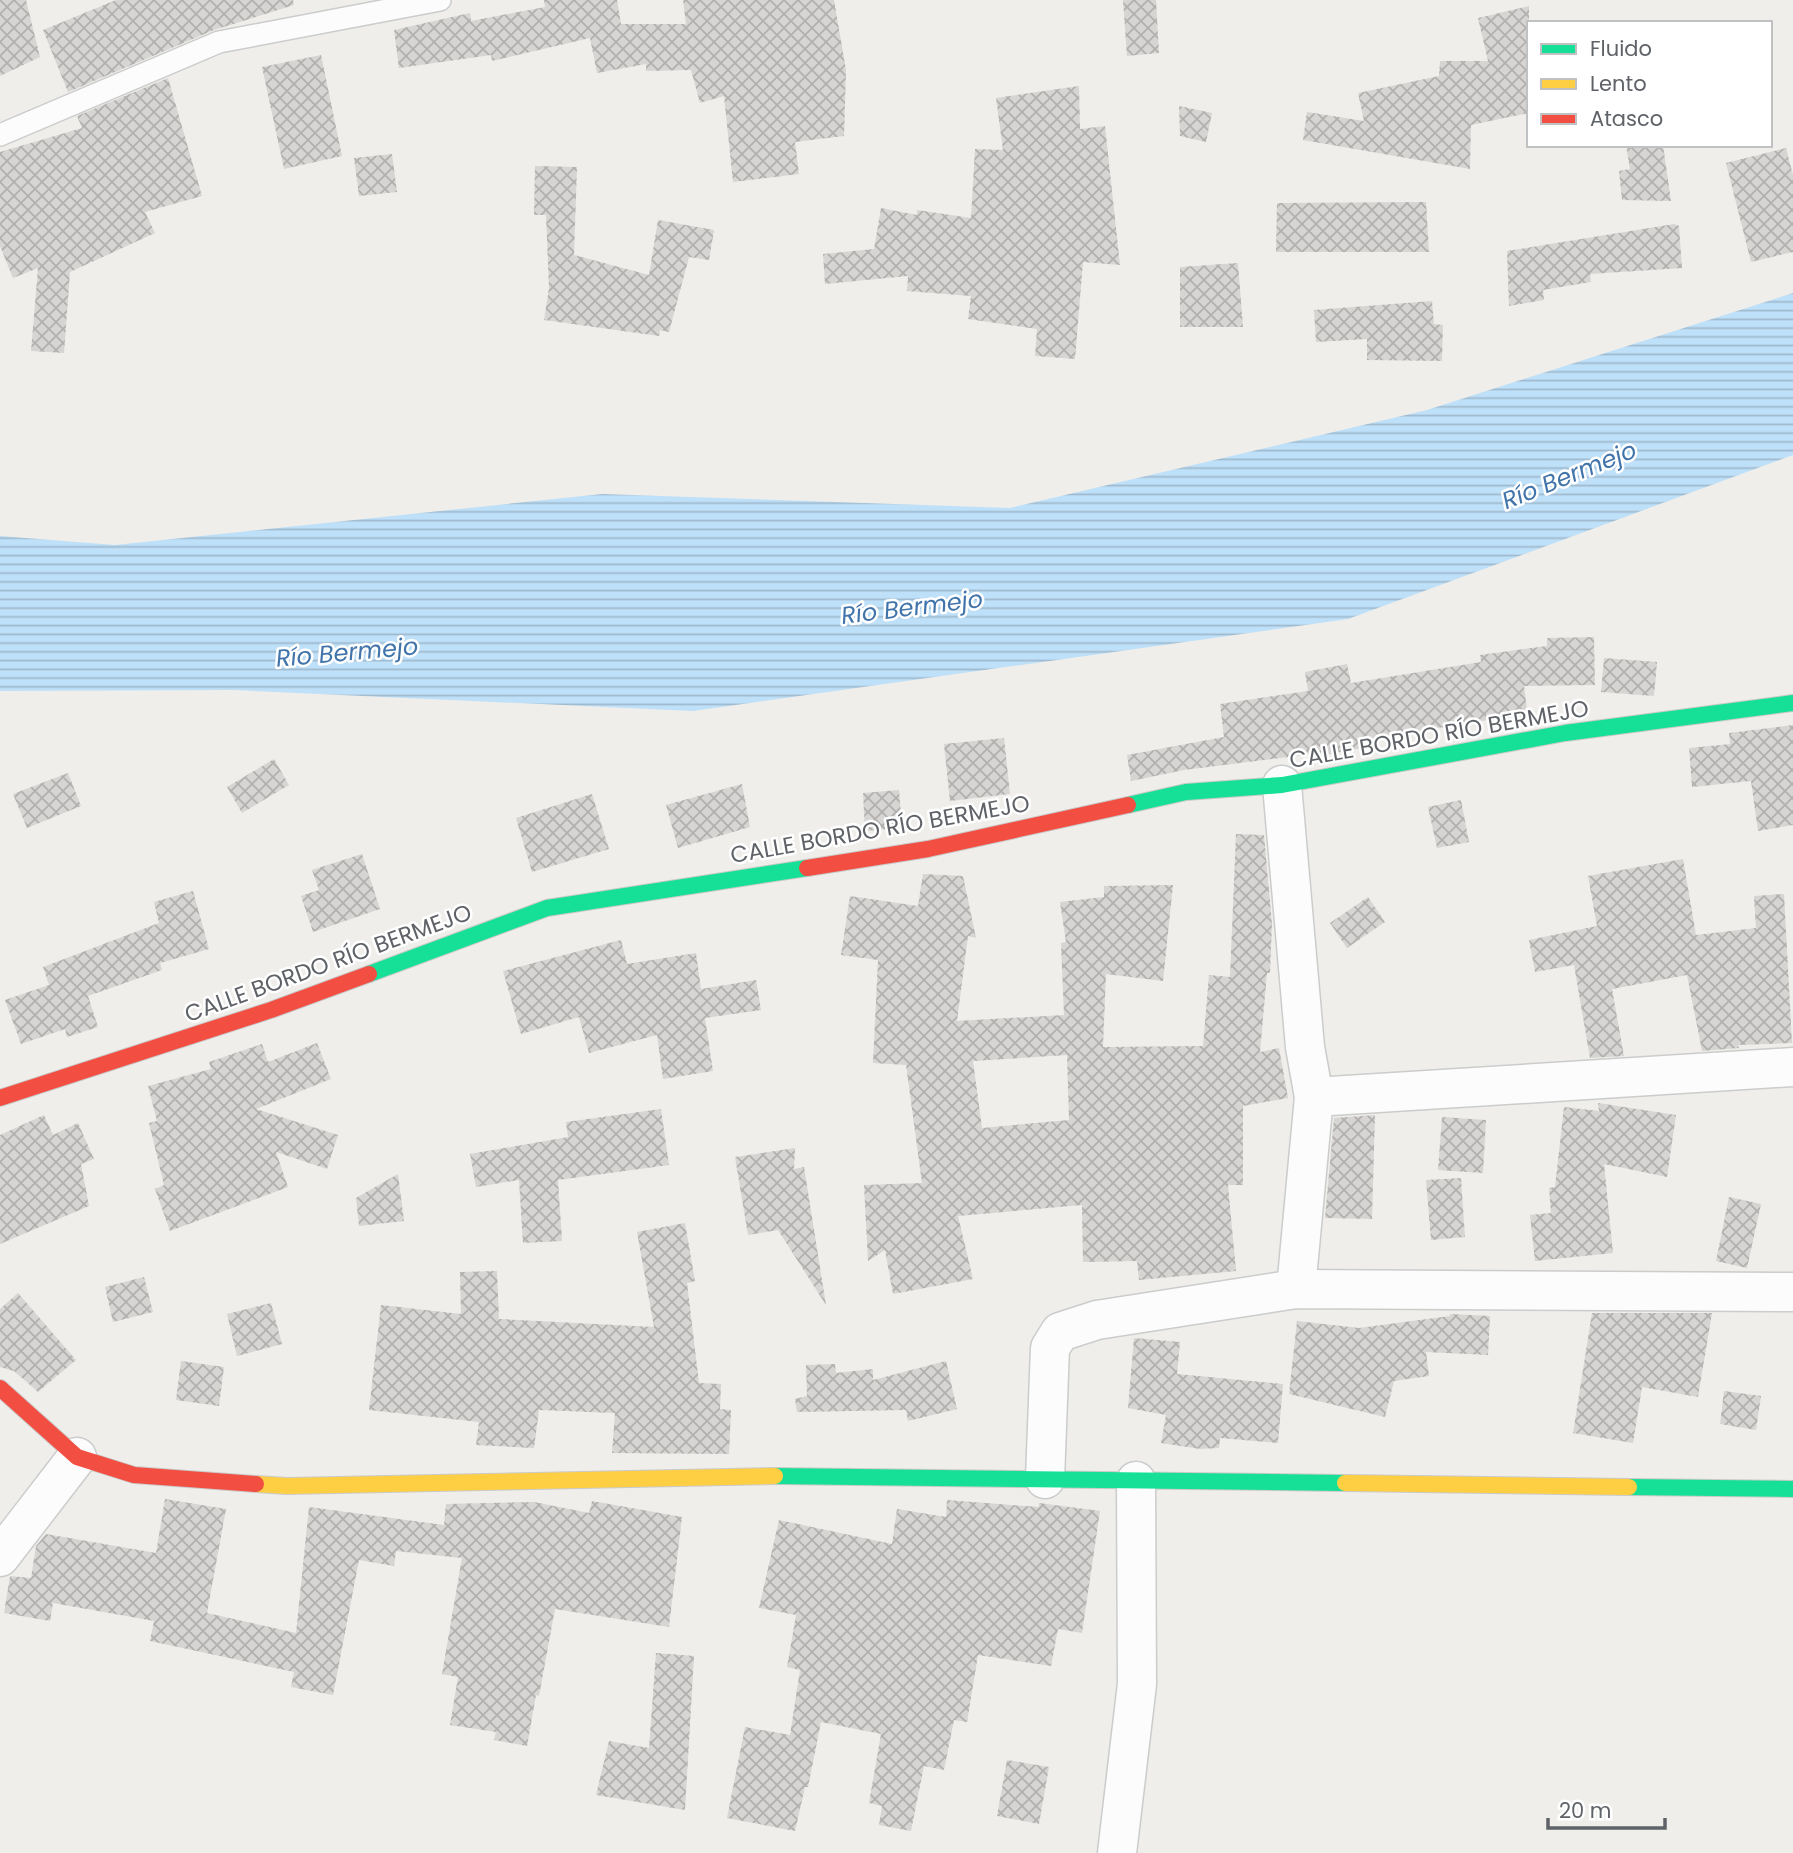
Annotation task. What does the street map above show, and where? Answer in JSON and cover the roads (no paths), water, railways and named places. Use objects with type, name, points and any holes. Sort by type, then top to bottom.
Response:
[{"type":"street","name":"CALLE BORDO RÍO BERMEJO","points":[[0,1098],[271,1010],[547,908],[928,849],[1186,792],[1282,785],[1565,733],[1793,704]]},
{"type":"street","points":[[1282,785],[1305,1047],[1314,1097],[1296,1289]]},
{"type":"street","points":[[1314,1097],[1793,1068]]},
{"type":"street","points":[[1045,1479],[1050,1348],[1060,1332],[1097,1320],[1296,1289],[1793,1292]]},
{"type":"street","points":[[0,1388],[77,1457],[134,1475],[287,1486],[737,1476],[1793,1489]]},
{"type":"street","points":[[0,1557],[77,1457]]},
{"type":"street","points":[[1117,1853],[1137,1684],[1136,1481]]},
{"type":"lane","points":[[0,135],[219,42],[440,0]]},
{"type":"water","name":"Río Bermejo","points":[[1793,293],[1793,455],[1348,619],[693,711],[234,690],[0,691],[0,536],[115,545],[602,494],[1010,508],[1427,410]]}]
